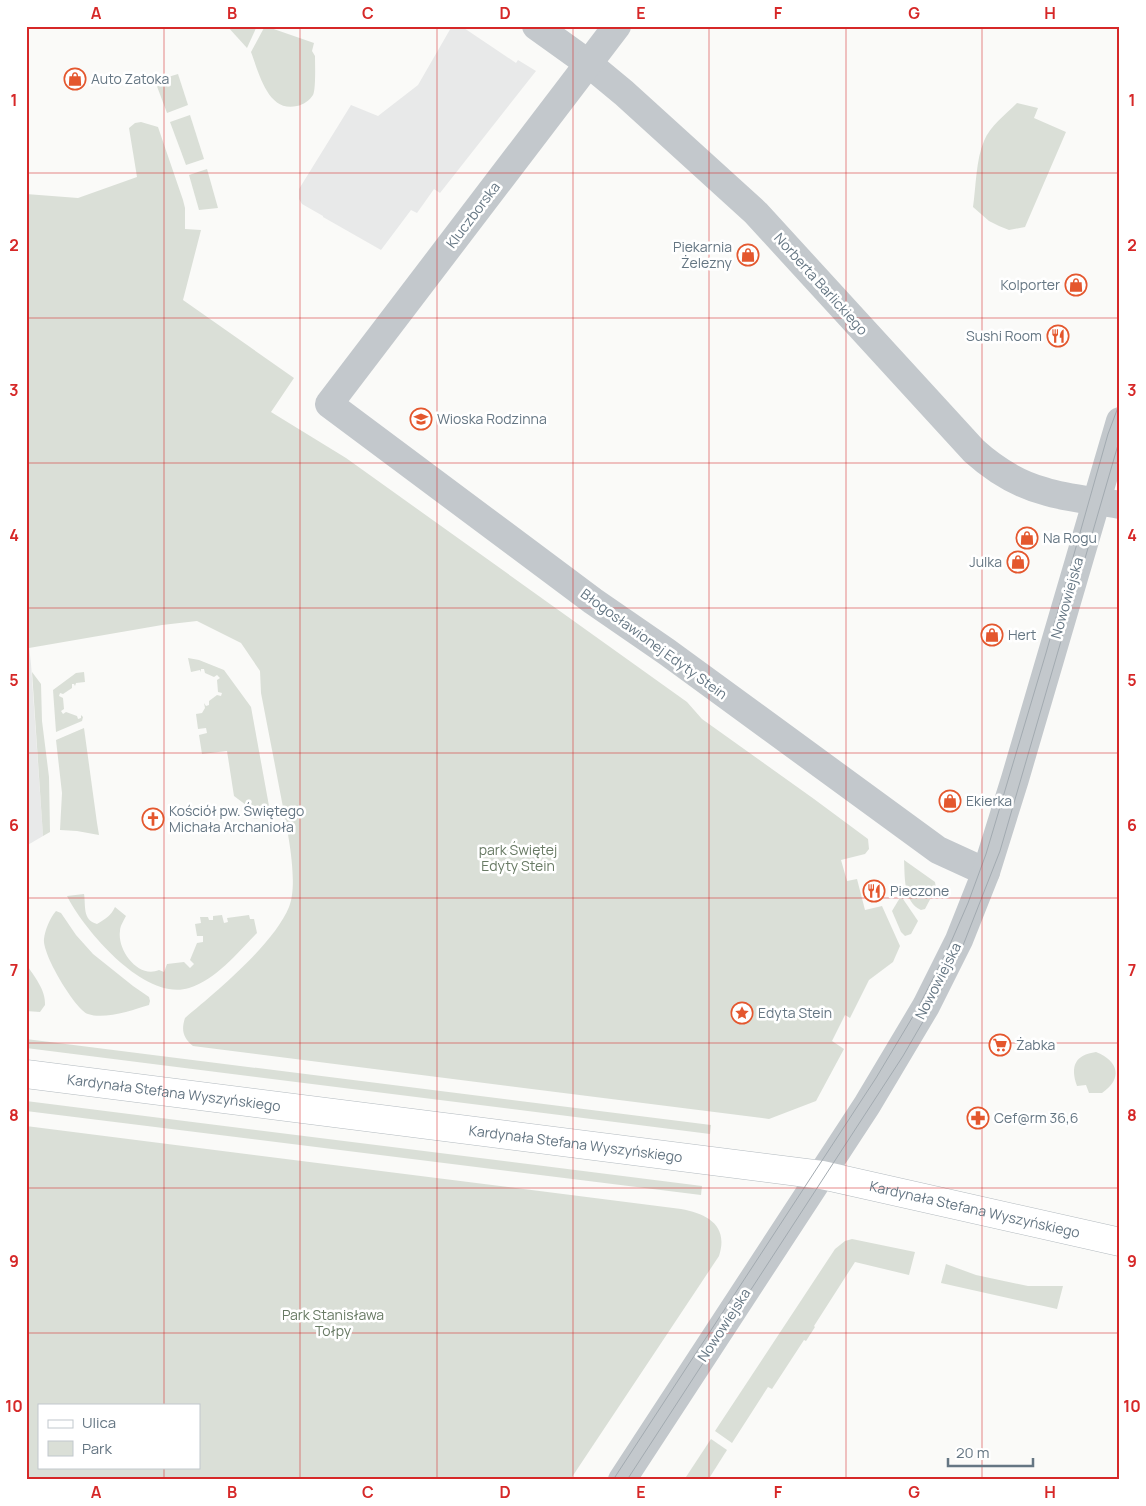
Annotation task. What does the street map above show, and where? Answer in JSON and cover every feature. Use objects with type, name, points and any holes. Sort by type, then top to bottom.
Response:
[{"type":"main road","name":"Kardynała Stefana Wyszyńskiego","points":[[26,1074],[822,1176],[1120,1242]]},
{"type":"street","name":"Norberta Barlickiego","points":[[536,26],[589,64],[624,93],[756,213],[974,452],[1001,472],[1045,492],[1108,503]]},
{"type":"street","name":"Kluczborska","points":[[329,404],[617,26]]},
{"type":"street","name":"Błogosławionej Edyty Stein","points":[[329,404],[593,601],[667,652],[938,850],[986,872]]},
{"type":"street","name":"Nowowiejska","points":[[622,1480],[867,1105],[926,1006],[959,940],[986,872],[1015,779],[1108,503],[1120,421]]},
{"type":"shaded area","points":[[452,26],[461,26],[516,63],[518,60],[536,71],[440,193],[434,189],[417,213],[411,210],[381,250],[302,204],[299,199],[299,189],[351,105],[378,116],[418,85]]},
{"type":"shaded area","points":[[26,636],[28,637],[31,664],[43,836],[26,846]]},
{"type":"green space","points":[[227,26],[257,26],[247,48]]},
{"type":"green space","points":[[265,26],[314,43],[312,51],[315,56],[314,92],[310,99],[302,105],[287,107],[279,103],[272,98],[261,80],[251,52]]},
{"type":"green space","points":[[178,74],[188,105],[167,113],[155,81]]},
{"type":"green space","points":[[1017,103],[1038,108],[1034,118],[1066,132],[1025,227],[1009,230],[989,221],[973,207],[981,148],[994,125]]},
{"type":"green space","points":[[190,115],[204,159],[186,165],[170,122]]},
{"type":"green space","name":"park Świętej Edyty Stein","points":[[141,122],[158,127],[183,200],[185,229],[201,230],[183,300],[294,378],[271,412],[346,458],[687,702],[702,719],[868,839],[869,849],[865,854],[841,860],[847,881],[857,879],[865,910],[882,906],[900,946],[893,962],[869,980],[850,1018],[845,1015],[832,1041],[844,1049],[816,1101],[769,1119],[193,1046],[187,1040],[183,1030],[185,1018],[258,952],[281,921],[292,897],[293,884],[289,840],[261,693],[260,671],[241,643],[197,621],[162,625],[29,648],[28,637],[26,636],[26,194],[78,198],[137,177],[129,128],[135,123]]},
{"type":"green space","points":[[207,169],[218,208],[199,210],[189,175]]},
{"type":"green space","points":[[188,658],[199,660],[224,670],[251,707],[269,806],[267,812],[262,817],[254,819],[246,805],[234,796],[227,751],[202,754],[199,735],[207,733],[206,728],[198,729],[196,714],[202,713],[205,708],[204,703],[206,706],[209,705],[209,701],[217,695],[221,696],[222,693],[218,692],[217,680],[220,678],[217,675],[214,677],[205,673],[204,669],[201,669],[201,672],[200,670],[191,672]]},
{"type":"green space","points":[[32,672],[41,684],[42,721],[49,777],[50,832],[43,836]]},
{"type":"green space","points":[[84,672],[85,682],[76,683],[75,686],[72,684],[72,688],[63,694],[60,693],[59,696],[63,698],[64,709],[61,711],[63,714],[66,712],[77,716],[78,719],[81,718],[81,715],[83,717],[82,721],[56,732],[53,690],[76,673]]},
{"type":"green space","points":[[84,728],[99,835],[60,830],[62,793],[56,740]]},
{"type":"green space","points":[[904,860],[935,882],[936,888],[925,909],[921,910],[915,906],[908,895]]},
{"type":"green space","points":[[84,894],[87,916],[92,922],[97,924],[110,915],[115,907],[126,916],[120,929],[120,939],[125,954],[137,967],[151,972],[159,970],[164,972],[167,964],[184,962],[190,968],[194,964],[190,960],[197,943],[203,942],[203,936],[197,936],[195,924],[201,923],[200,917],[208,917],[209,920],[213,920],[213,916],[222,915],[224,923],[228,922],[227,918],[249,915],[250,919],[254,919],[257,933],[226,965],[208,979],[189,988],[172,989],[154,984],[136,974],[101,944],[87,927],[67,896]]},
{"type":"green space","points":[[901,896],[918,921],[911,934],[905,936],[901,932],[892,911]]},
{"type":"green space","points":[[56,911],[61,913],[76,935],[93,954],[149,997],[149,1005],[118,1014],[102,1016],[88,1014],[82,1010],[60,980],[45,946],[45,932]]},
{"type":"green space","points":[[26,964],[44,994],[45,1005],[40,1012],[26,1011]]},
{"type":"green space","points":[[26,1039],[711,1125],[710,1134],[26,1048]]},
{"type":"green space","points":[[1096,1052],[1110,1060],[1116,1071],[1109,1088],[1102,1093],[1089,1093],[1086,1085],[1077,1086],[1074,1067],[1083,1056]]},
{"type":"green space","points":[[26,1101],[702,1186],[701,1195],[26,1111]]},
{"type":"green space","name":"Park Stanisława Tołpy","points":[[26,1126],[681,1209],[707,1218],[714,1223],[721,1236],[719,1256],[570,1480],[26,1480]]},
{"type":"green space","points":[[852,1239],[915,1252],[909,1275],[855,1262],[806,1341],[804,1340],[772,1389],[768,1387],[732,1443],[715,1431],[835,1249],[845,1241]]},
{"type":"green space","points":[[946,1264],[976,1275],[1028,1286],[1063,1286],[1057,1309],[941,1283]]},
{"type":"green space","points":[[711,1439],[727,1450],[708,1480],[684,1480]]},
{"type":"tram line","points":[[613,1480],[876,1078],[918,1008],[948,949],[986,854],[1046,653],[1108,434],[1120,402]]},
{"type":"tram line","points":[[627,1480],[903,1056],[943,987],[962,948],[1000,851],[1120,438]]},
{"type":"place","name":"Auto Zatoka","points":[[75,79]]},
{"type":"place","name":"Piekarnia Żelezny","points":[[748,255]]},
{"type":"place","name":"Kolporter","points":[[1076,285]]},
{"type":"place","name":"Sushi Room","points":[[1058,336]]},
{"type":"place","name":"Wioska Rodzinna","points":[[421,419]]},
{"type":"place","name":"Na Rogu","points":[[1027,538]]},
{"type":"place","name":"Julka","points":[[1018,562]]},
{"type":"place","name":"Hert","points":[[992,635]]},
{"type":"place","name":"Ekierka","points":[[950,801]]},
{"type":"place","name":"Kościół pw. Świętego Michała Archanioła","points":[[153,819]]},
{"type":"place","name":"Pieczone","points":[[874,891]]},
{"type":"place","name":"Edyta Stein","points":[[742,1013]]},
{"type":"place","name":"Żabka","points":[[1000,1045]]},
{"type":"place","name":"Cef@rm 36,6","points":[[978,1118]]}]
